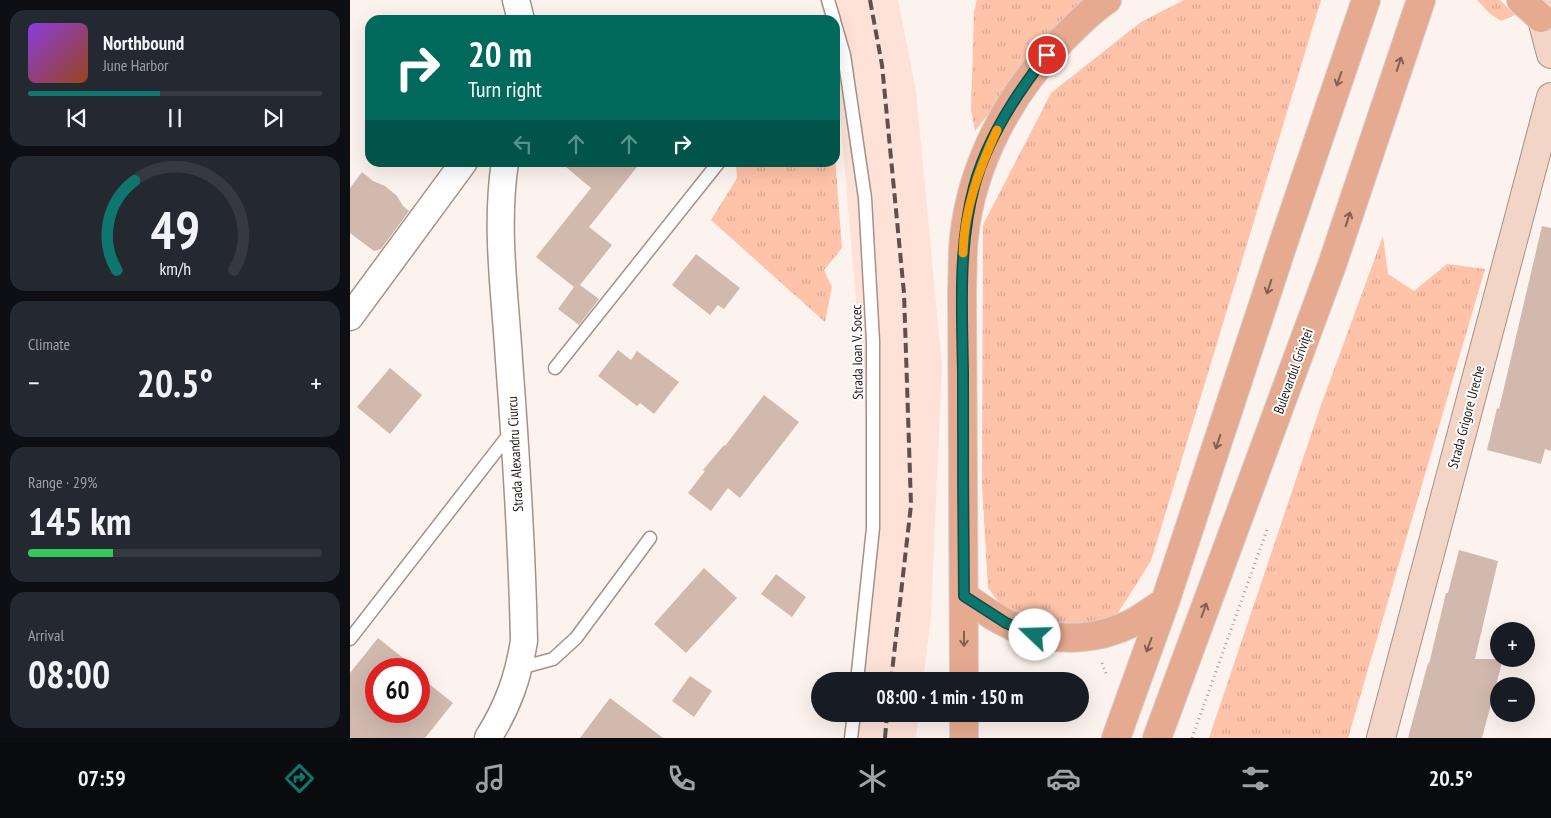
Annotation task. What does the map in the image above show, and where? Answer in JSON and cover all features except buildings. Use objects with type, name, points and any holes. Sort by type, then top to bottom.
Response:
[{"type":"main road","points":[[964,672],[962,290],[964,237],[974,185],[988,148],[1022,86],[1047,55],[1076,26],[1108,0]]},
{"type":"main road","points":[[1116,738],[1165,602],[1366,0]]},
{"type":"main road","name":"Bulevardul Griviței","points":[[1157,738],[1332,265],[1421,0]]},
{"type":"main road","points":[[1521,0],[1539,9],[1551,54]]},
{"type":"main road","name":"Strada Grigore Ureche","points":[[1382,738],[1551,97]]},
{"type":"main road","points":[[964,596],[1006,623],[1035,635],[1068,638],[1104,634],[1135,621],[1165,602]]},
{"type":"main road","points":[[964,722],[964,738]]},
{"type":"street","points":[[516,0],[520,15]]},
{"type":"street","points":[[350,317],[460,167]]},
{"type":"street","name":"Strada Alexandru Ciurcu","points":[[488,738],[507,704],[520,668],[524,632],[514,428],[500,225],[501,186],[504,167]]},
{"type":"lane","name":"Strada Ioan V. Socec","points":[[828,0],[832,15]]},
{"type":"lane","name":"Strada Ioan V. Socec","points":[[840,41],[844,55],[865,198],[874,342],[873,528],[858,672]]},
{"type":"lane","points":[[555,368],[715,167]]},
{"type":"lane","points":[[350,639],[514,428]]},
{"type":"lane","points":[[520,668],[554,659],[576,638],[650,538]]},
{"type":"lane","points":[[851,738],[853,722]]},
{"type":"shaded area","points":[[820,0],[898,0],[916,91],[942,366],[931,616],[924,672],[860,672],[875,527],[840,113],[840,15],[823,15]]},
{"type":"shaded area","points":[[855,722],[918,722],[916,738],[853,738]]},
{"type":"green space","points":[[977,0],[1090,0],[1070,13],[975,131],[971,110],[974,12]]},
{"type":"green space","points":[[1184,0],[1321,0],[1151,561],[1116,616],[1057,630],[1006,611],[988,588],[982,485],[983,225],[1051,93],[1141,22]]},
{"type":"green space","points":[[1477,0],[1500,0],[1515,15],[1501,21],[1489,13]]},
{"type":"green space","points":[[736,167],[836,167],[842,248],[824,270],[832,287],[825,322],[711,220],[737,178]]},
{"type":"green space","points":[[1383,236],[1388,274],[1414,291],[1447,264],[1485,269],[1348,738],[1209,738],[1321,405]]},
{"type":"railway","points":[[870,0],[882,65],[904,293],[911,505],[892,672]]},
{"type":"railway","points":[[885,738],[886,722]]},
{"type":"slow traffic","points":[[963,253],[964,237],[974,185],[997,130]]},
{"type":"route","points":[[1035,635],[1006,623],[964,596],[962,290],[964,237],[974,185],[988,148],[1003,118],[1022,86],[1047,55]]}]
